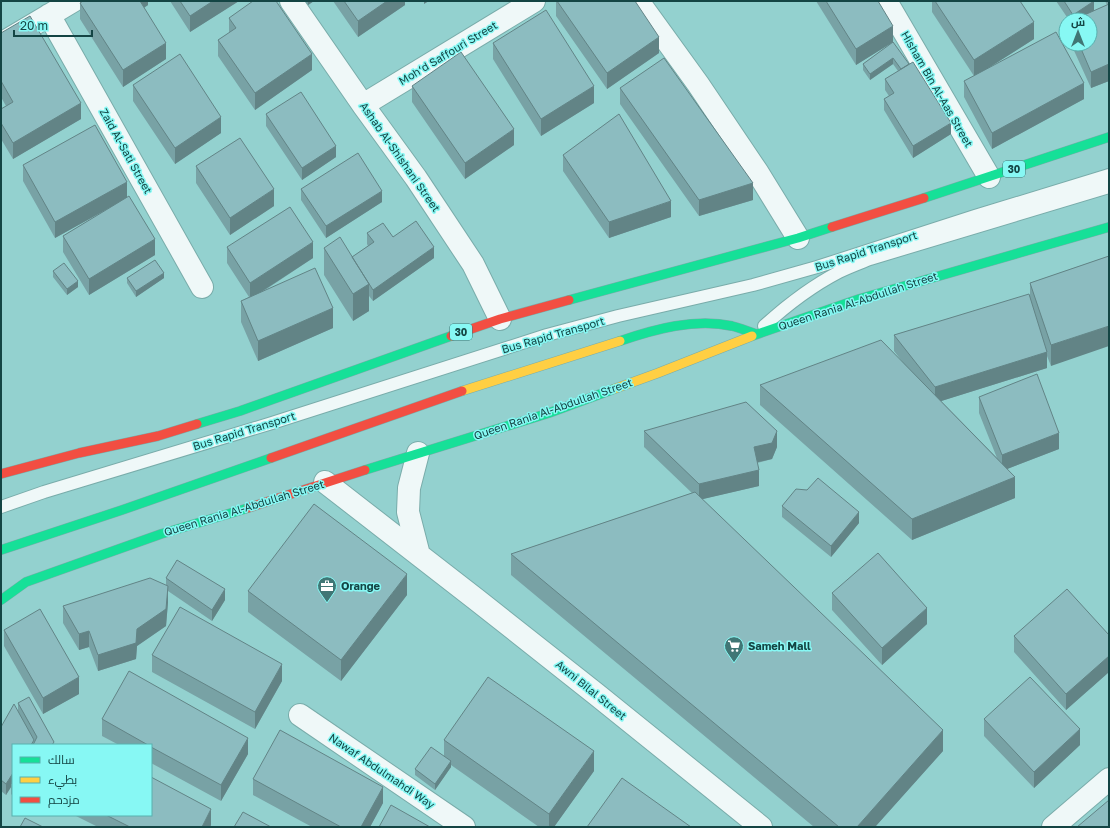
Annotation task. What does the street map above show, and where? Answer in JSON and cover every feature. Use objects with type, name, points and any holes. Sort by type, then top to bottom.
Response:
[{"type":"main road","name":"30","points":[[3,472],[79,453],[158,436],[240,411],[500,318],[798,238],[989,178],[1109,136]]},
{"type":"main road","name":"Queen Rania Al-Abdullah Street","points":[[1,600],[26,582],[160,534],[251,507],[324,482],[549,413],[658,373],[756,334],[859,299],[1109,227]]},
{"type":"main road","points":[[1,550],[122,510],[473,387],[637,335],[680,325],[706,323],[732,326],[756,334]]},
{"type":"street","points":[[1,44],[73,1]]},
{"type":"street","name":"Ashab Al-Shishani Street","points":[[291,1],[416,178],[473,264],[500,318]]},
{"type":"street","name":"Moh‘d Saffouri Street","points":[[363,105],[534,1]]},
{"type":"street","points":[[638,1],[698,84],[754,167],[798,238]]},
{"type":"street","name":"Hisham Bin Al-Aas Street","points":[[886,1],[989,178]]},
{"type":"street","name":"Zaid Al-Sati Street","points":[[49,15],[202,287]]},
{"type":"street","points":[[418,454],[409,488],[408,512],[419,555]]},
{"type":"street","name":"Awni Bilal Street","points":[[324,482],[596,694],[761,827]]},
{"type":"street","name":"Nawaf Abdulmahdi Way","points":[[300,715],[464,827]]},
{"type":"street","points":[[1053,827],[1109,779]]},
{"type":"lane","name":"Bus Rapid Transport","points":[[1,507],[44,492],[272,423],[547,335],[618,316],[753,285],[810,269],[1109,175]]},
{"type":"lane","name":"Bus Rapid Transport","points":[[756,334],[781,310],[809,290],[839,273],[870,259],[1109,187]]},
{"type":"building","points":[[83,1],[140,1],[166,43],[123,70],[80,3]]},
{"type":"building","points":[[180,1],[213,1],[190,16]]},
{"type":"building","points":[[253,1],[276,1],[312,54],[255,93],[218,40],[236,28],[229,18]]},
{"type":"building","points":[[344,1],[387,1],[358,21]]},
{"type":"building","points":[[557,1],[635,1],[659,37],[607,73]]},
{"type":"building","points":[[826,1],[878,1],[893,26],[856,49]]},
{"type":"building","points":[[935,1],[1020,1],[1034,22],[974,60]]},
{"type":"building","points":[[1064,1],[1094,1],[1078,12],[1071,12]]},
{"type":"building","points":[[1109,4],[1109,64],[1091,72],[1082,52],[1098,52],[1098,12],[1091,12]]},
{"type":"building","points":[[546,10],[594,86],[541,119],[493,43]]},
{"type":"building","points":[[30,16],[81,103],[13,143],[1,123],[1,109],[13,102],[1,81],[1,33]]},
{"type":"building","points":[[1056,32],[1058,36],[1058,52],[1067,52],[1084,83],[992,133],[964,81]]},
{"type":"building","points":[[893,42],[909,64],[901,69],[893,58],[870,74],[863,64]]},
{"type":"building","points":[[461,52],[514,129],[465,163],[412,86]]},
{"type":"building","points":[[180,54],[221,117],[175,148],[133,85]]},
{"type":"building","points":[[664,58],[753,183],[699,200],[620,88]]},
{"type":"building","points":[[913,62],[951,123],[913,146],[884,99],[894,93],[885,79]]},
{"type":"building","points":[[301,92],[336,146],[302,168],[266,114]]},
{"type":"building","points":[[619,114],[671,201],[609,222],[563,155]]},
{"type":"building","points":[[95,125],[127,182],[55,222],[23,165]]},
{"type":"building","points":[[240,138],[274,189],[230,218],[196,166]]},
{"type":"building","points":[[358,153],[382,191],[326,226],[301,189]]},
{"type":"building","points":[[129,196],[155,239],[89,279],[63,236]]},
{"type":"building","points":[[290,207],[313,242],[250,283],[227,247]]},
{"type":"building","points":[[416,221],[434,247],[373,290],[352,257],[374,242],[367,233],[383,223],[393,237]]},
{"type":"building","points":[[340,237],[369,284],[353,294],[324,248]]},
{"type":"building","points":[[1109,256],[1109,326],[1051,345],[1030,283]]},
{"type":"building","points":[[155,260],[164,273],[136,291],[127,278]]},
{"type":"building","points":[[64,263],[78,281],[67,289],[53,271]]},
{"type":"building","points":[[315,268],[333,308],[258,341],[241,301]]},
{"type":"building","points":[[1029,294],[1047,352],[935,387],[894,335]]},
{"type":"building","points":[[881,340],[1015,477],[912,519],[760,385]]},
{"type":"building","points":[[1037,374],[1059,433],[1002,455],[979,397]]},
{"type":"building","points":[[746,402],[777,431],[772,443],[754,447],[759,470],[699,484],[644,431]]},
{"type":"building","points":[[818,478],[859,512],[831,546],[782,506],[796,489],[807,490]]},
{"type":"building","name":"Sameh Mall","points":[[695,492],[943,730],[857,827],[839,827],[511,554]]},
{"type":"building","name":"Orange","points":[[314,504],[407,574],[341,660],[248,591]]},
{"type":"building","points":[[878,553],[927,608],[882,648],[832,593]]},
{"type":"building","points":[[177,560],[225,589],[212,610],[166,578]]},
{"type":"building","points":[[150,578],[168,586],[166,609],[137,629],[136,643],[98,655],[89,631],[79,634],[63,606]]},
{"type":"building","points":[[1067,589],[1109,635],[1109,656],[1066,694],[1014,636]]},
{"type":"building","points":[[180,607],[282,664],[255,712],[152,655]]},
{"type":"building","points":[[40,609],[79,677],[43,698],[4,630]]},
{"type":"building","points":[[129,671],[248,738],[221,785],[152,748],[152,744],[146,744],[102,719]]},
{"type":"building","points":[[488,677],[594,751],[549,814],[444,740]]},
{"type":"building","points":[[1030,677],[1080,729],[1034,772],[984,719]]},
{"type":"building","points":[[29,697],[54,742],[53,744],[34,744],[37,737],[18,703]]},
{"type":"building","points":[[14,704],[34,740],[32,744],[12,744],[12,775],[6,784],[1,780],[1,727]]},
{"type":"building","points":[[280,730],[383,787],[361,827],[341,827],[253,779]]},
{"type":"building","points":[[431,747],[451,761],[435,784],[415,769]]},
{"type":"building","points":[[152,778],[211,809],[202,827],[130,827],[108,816],[152,816]]},
{"type":"building","points":[[622,778],[691,827],[587,827]]},
{"type":"building","points":[[1109,800],[1109,827],[1077,827]]},
{"type":"building","points":[[391,805],[430,827],[379,827]]},
{"type":"building","points":[[243,812],[271,827],[234,827]]},
{"type":"building","points":[[25,818],[43,827],[20,827]]},
{"type":"traffic: fast","points":[[924,198],[1109,137]]},
{"type":"traffic: fast","points":[[569,300],[798,238],[832,227]]},
{"type":"traffic: fast","points":[[752,336],[859,299],[1109,227]]},
{"type":"traffic: fast","points":[[620,341],[647,332],[675,326],[704,323],[732,326],[756,334]]},
{"type":"traffic: fast","points":[[197,424],[240,411],[451,336]]},
{"type":"traffic: fast","points":[[365,470],[549,413],[614,389]]},
{"type":"traffic: fast","points":[[1,550],[271,458]]},
{"type":"traffic: fast","points":[[1,600],[26,582],[161,534],[248,508]]},
{"type":"traffic: slow","points":[[614,389],[752,336]]},
{"type":"traffic: slow","points":[[462,391],[620,341]]},
{"type":"traffic: jam","points":[[832,227],[924,198]]},
{"type":"traffic: jam","points":[[451,336],[500,319],[569,300]]},
{"type":"traffic: jam","points":[[271,458],[462,391]]},
{"type":"traffic: jam","points":[[1,474],[79,453],[158,436],[197,424]]},
{"type":"traffic: jam","points":[[248,508],[365,470]]},
{"type":"place","name":"Orange","points":[[327,603]]},
{"type":"place","name":"Sameh Mall","points":[[734,663]]}]
